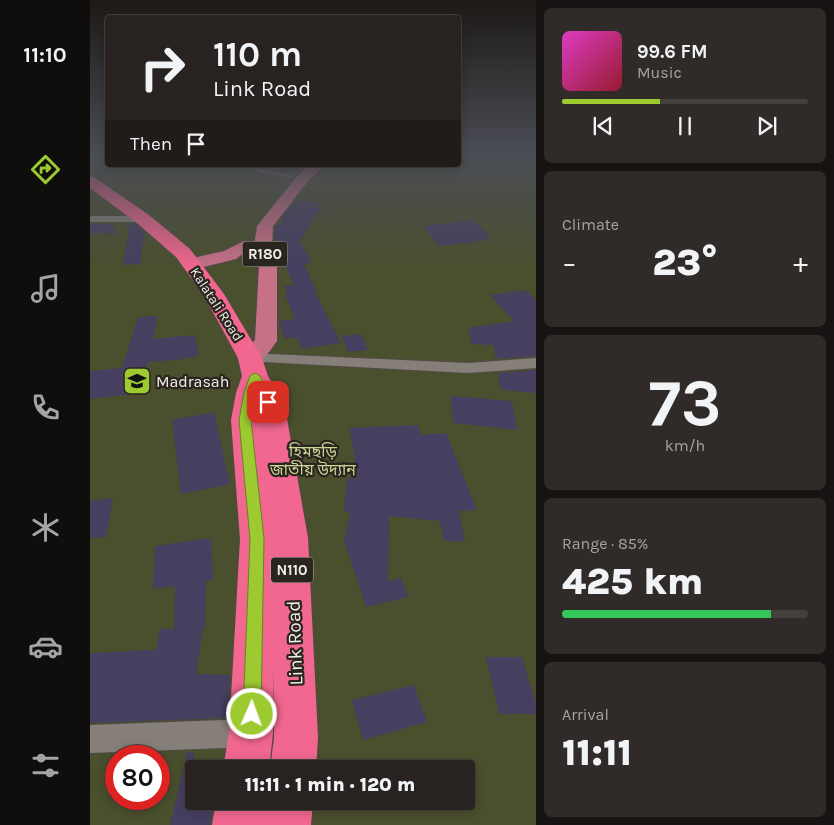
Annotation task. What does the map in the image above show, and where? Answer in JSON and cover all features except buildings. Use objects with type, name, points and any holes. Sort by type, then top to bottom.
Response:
[{"type":"highway","name":"Kalatali Road","points":[[107,192],[143,219],[183,253],[213,294],[253,367]]},
{"type":"highway","name":"N110","points":[[247,760],[251,733],[257,539],[245,420],[253,367]]},
{"type":"highway","name":"Link Road","points":[[253,367],[272,413],[291,538],[296,738],[294,760]]},
{"type":"highway","points":[[237,825],[239,810]]},
{"type":"highway","points":[[286,825],[288,810]]},
{"type":"main road","name":"R180","points":[[191,264],[230,255],[246,254],[250,226],[264,204],[276,192]]},
{"type":"main road","name":"R180","points":[[253,367],[266,341],[268,266],[263,246],[265,226],[292,192]]},
{"type":"main road","points":[[250,298],[253,367]]},
{"type":"street","points":[[90,220],[143,219]]},
{"type":"street","points":[[253,367],[468,368],[536,364]]},
{"type":"street","points":[[90,739],[251,733]]},
{"type":"green space","name":"হিমছড়ি জাতীয় উদ্যান","points":[[90,192],[536,192],[536,825],[90,825]]},
{"type":"place","name":"Madrasah","points":[[137,381]]},
{"type":"route","points":[[252,714],[257,539],[245,420],[249,393],[255,376],[268,402]]}]
